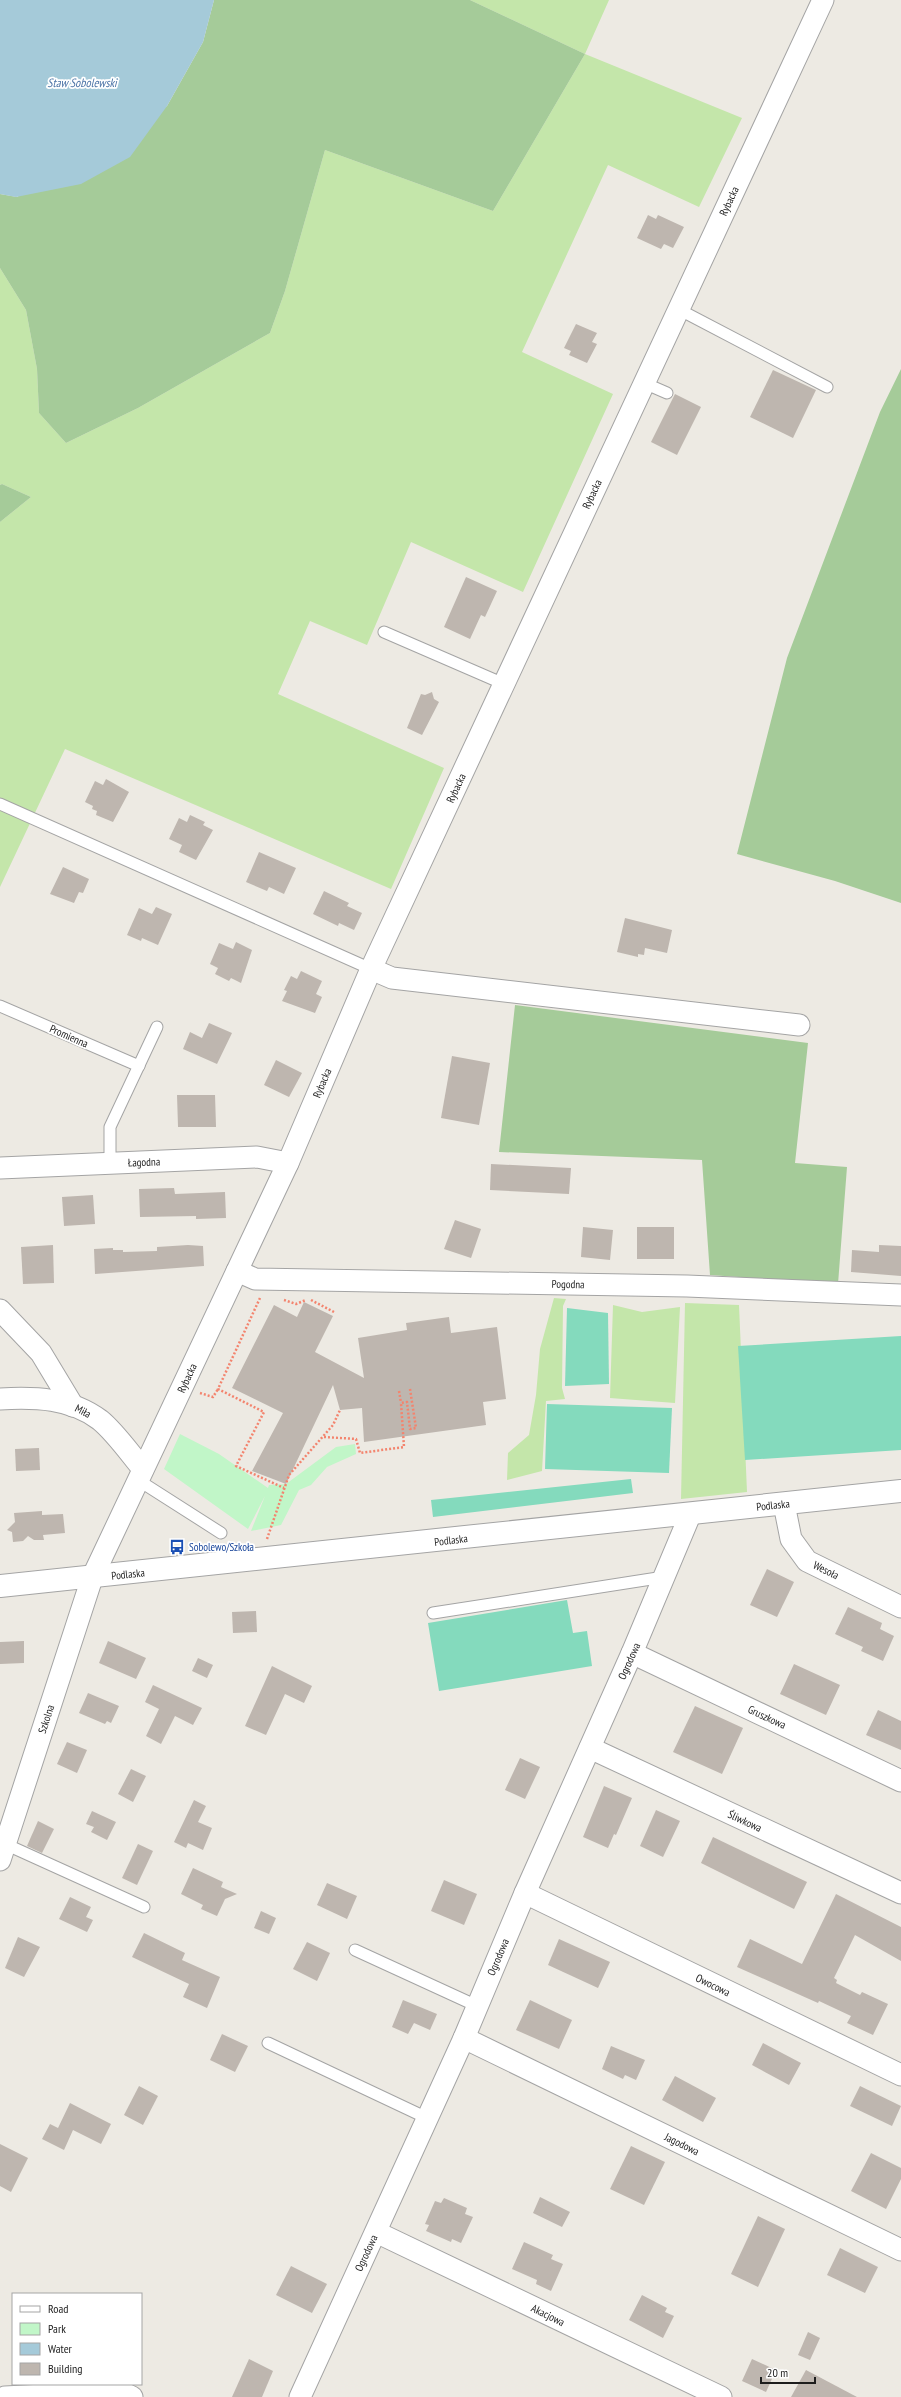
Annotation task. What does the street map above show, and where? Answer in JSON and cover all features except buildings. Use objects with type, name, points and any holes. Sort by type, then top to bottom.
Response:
[{"type":"street","name":"Rybacka","points":[[92,1578],[288,1163],[371,970],[823,0]]},
{"type":"street","points":[[371,970],[392,978],[799,1025]]},
{"type":"street","name":"Łagodna","points":[[0,1168],[257,1157],[288,1163]]},
{"type":"street","name":"Pogodna","points":[[237,1271],[255,1279],[687,1286],[901,1295]]},
{"type":"street","points":[[0,1310],[41,1353],[74,1406]]},
{"type":"street","name":"Miła","points":[[0,1399],[39,1397],[74,1406],[101,1421],[141,1474]]},
{"type":"street","name":"Podlaska","points":[[0,1586],[92,1578],[901,1491]]},
{"type":"street","name":"Wesoła","points":[[784,1504],[791,1539],[807,1561],[901,1607]]},
{"type":"street","name":"Ogrodowa","points":[[300,2397],[464,2038],[525,1893],[632,1653],[690,1514]]},
{"type":"street","name":"Szkolna","points":[[3,1852],[92,1578]]},
{"type":"street","name":"Gruszkowa","points":[[632,1653],[901,1781]]},
{"type":"street","name":"Śliwkowa","points":[[590,1748],[901,1893]]},
{"type":"street","name":"Owocowa","points":[[525,1893],[901,2075]]},
{"type":"street","name":"Jagodowa","points":[[464,2038],[901,2250]]},
{"type":"street","name":"Akacjowa","points":[[376,2232],[721,2397]]},
{"type":"street","points":[[5,2397],[120,2391],[132,2397]]},
{"type":"lane","points":[[678,309],[827,388]]},
{"type":"lane","points":[[644,383],[667,393]]},
{"type":"lane","points":[[384,632],[504,684]]},
{"type":"lane","points":[[0,804],[371,970]]},
{"type":"lane","name":"Promienna","points":[[0,1006],[139,1066]]},
{"type":"lane","points":[[110,1163],[110,1127],[156,1026]]},
{"type":"lane","points":[[141,1474],[221,1533]]},
{"type":"lane","points":[[433,1613],[664,1577]]},
{"type":"lane","points":[[3,1852],[144,1907]]},
{"type":"lane","points":[[355,1950],[477,2006]]},
{"type":"lane","points":[[268,2043],[427,2118]]},
{"type":"path","points":[[193,1391],[214,1397],[259,1298],[267,1298]]},
{"type":"path","points":[[282,1299],[296,1304],[309,1299],[334,1312]]},
{"type":"path","points":[[218,1389],[264,1412],[236,1466],[284,1488]]},
{"type":"path","points":[[401,1403],[407,1402],[410,1429],[416,1428],[410,1389]]},
{"type":"path","points":[[324,1437],[356,1439],[360,1453],[404,1447],[399,1391]]},
{"type":"path","points":[[270,1526],[289,1475],[334,1425],[340,1410]]},
{"type":"green space","points":[[214,0],[470,0],[585,54],[493,211],[325,150],[285,291],[270,333],[138,408],[66,443],[39,413],[37,369],[26,310],[0,268],[0,194],[17,197],[167,106],[203,42]]},
{"type":"green space","points":[[470,0],[609,0],[585,54]]},
{"type":"green space","points":[[585,54],[742,118],[699,207],[608,165],[522,352],[613,394],[523,592],[411,542],[367,645],[310,621],[278,694],[444,768],[391,889],[65,749],[0,887],[0,522],[31,497],[2,484],[0,485],[0,268],[26,310],[37,369],[39,413],[66,443],[138,408],[270,333],[285,291],[325,150],[493,211]]},
{"type":"green space","points":[[901,369],[901,903],[835,881],[737,854],[787,658],[880,412]]},
{"type":"green space","points":[[2,484],[31,497],[0,522],[0,485]]},
{"type":"green space","points":[[515,1005],[808,1043],[795,1163],[847,1167],[838,1284],[710,1275],[702,1160],[499,1152]]},
{"type":"green space","points":[[554,1298],[566,1299],[563,1306],[562,1388],[565,1399],[546,1401],[542,1471],[507,1480],[508,1453],[529,1435],[536,1395],[540,1349]]},
{"type":"green space","points":[[685,1303],[739,1305],[747,1492],[681,1499]]},
{"type":"green space","points":[[613,1305],[642,1312],[680,1307],[675,1403],[610,1398]]},
{"type":"green space","points":[[567,1308],[608,1313],[609,1384],[565,1386]]},
{"type":"green space","points":[[901,1336],[901,1450],[745,1460],[738,1346]]},
{"type":"green space","points":[[547,1404],[672,1408],[669,1473],[545,1469]]},
{"type":"green space","points":[[180,1434],[219,1454],[268,1488],[269,1485],[286,1484],[336,1447],[355,1444],[356,1454],[327,1467],[311,1485],[299,1490],[281,1525],[251,1531],[265,1496],[248,1529],[164,1469]]},
{"type":"green space","points":[[631,1479],[633,1493],[433,1517],[431,1500]]},
{"type":"green space","points":[[567,1600],[573,1633],[587,1631],[592,1666],[439,1691],[428,1623]]},
{"type":"water","name":"Staw Sobolewski","points":[[0,0],[214,0],[203,42],[167,106],[130,157],[81,184],[16,197],[0,194]]},
{"type":"place","name":"Sobolewo/Szkoła","points":[[177,1547]]}]
